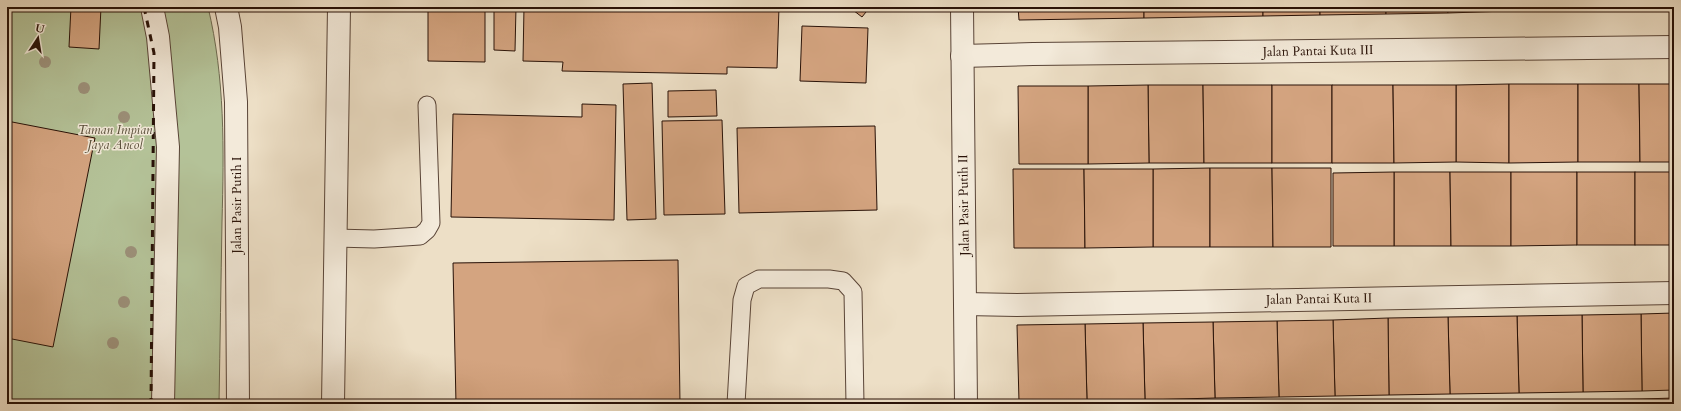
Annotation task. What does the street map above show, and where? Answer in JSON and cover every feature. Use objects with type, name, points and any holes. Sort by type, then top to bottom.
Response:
[{"type":"street","points":[[152,7],[158,37],[168,147],[163,404]]},
{"type":"street","name":"Jalan Pasir Putih I","points":[[226,7],[230,27],[236,102],[238,404]]},
{"type":"street","points":[[333,404],[339,7]]},
{"type":"street","name":"Jalan Pasir Putih II","points":[[962,7],[966,404]]},
{"type":"street","name":"Jalan Pantai Kuta III","points":[[962,56],[1674,47]]},
{"type":"street","name":"Jalan Pantai Kuta II","points":[[965,304],[1018,305],[1674,293]]},
{"type":"lane","points":[[335,238],[374,239],[420,236],[427,230],[431,223],[427,105]]},
{"type":"lane","points":[[736,404],[742,300],[746,286],[759,279],[829,279],[843,281],[853,292],[855,404]]},
{"type":"green space","name":"Taman Impian Jaya Ancol","points":[[7,7],[208,7],[218,60],[223,141],[219,404],[7,404]]},
{"type":"building","points":[[71,7],[101,7],[99,49],[69,47]]},
{"type":"building","points":[[428,7],[485,7],[485,62],[428,61]]},
{"type":"building","points":[[494,7],[516,7],[515,51],[494,50]]},
{"type":"building","points":[[524,7],[779,7],[777,68],[727,67],[727,74],[562,71],[563,62],[523,61]]},
{"type":"building","points":[[849,7],[870,7],[862,17]]},
{"type":"building","points":[[1018,7],[1144,7],[1144,18],[1019,20]]},
{"type":"building","points":[[1144,7],[1263,7],[1263,16],[1144,18]]},
{"type":"building","points":[[1263,7],[1320,7],[1320,15],[1263,16]]},
{"type":"building","points":[[1320,7],[1386,7],[1386,14],[1320,15]]},
{"type":"building","points":[[1386,7],[1447,7],[1448,13],[1386,14]]},
{"type":"building","points":[[1447,7],[1507,7],[1507,11],[1448,13]]},
{"type":"building","points":[[1507,7],[1570,7],[1570,10],[1507,11]]},
{"type":"building","points":[[1570,7],[1625,7],[1625,9],[1570,10]]},
{"type":"building","points":[[1625,7],[1674,7],[1674,8],[1625,9]]},
{"type":"building","points":[[802,26],[868,28],[866,83],[800,81]]},
{"type":"building","points":[[652,83],[656,219],[627,220],[623,84]]},
{"type":"building","points":[[1509,84],[1509,163],[1456,162],[1456,85]]},
{"type":"building","points":[[1509,84],[1578,84],[1578,162],[1509,163]]},
{"type":"building","points":[[1578,84],[1639,84],[1640,162],[1578,162]]},
{"type":"building","points":[[1639,84],[1674,84],[1674,162],[1640,162]]},
{"type":"building","points":[[1148,85],[1203,85],[1204,163],[1149,163]]},
{"type":"building","points":[[1148,85],[1149,163],[1088,164],[1088,86]]},
{"type":"building","points":[[1203,85],[1272,85],[1272,163],[1204,163]]},
{"type":"building","points":[[1272,85],[1332,85],[1332,163],[1272,163]]},
{"type":"building","points":[[1332,85],[1393,85],[1394,163],[1332,163]]},
{"type":"building","points":[[1393,85],[1456,85],[1456,162],[1394,163]]},
{"type":"building","points":[[1018,86],[1088,86],[1088,164],[1019,164]]},
{"type":"building","points":[[716,90],[717,116],[668,117],[668,91]]},
{"type":"building","points":[[582,104],[616,105],[614,220],[451,217],[453,114],[582,117]]},
{"type":"building","points":[[722,120],[725,214],[664,215],[662,121]]},
{"type":"building","points":[[7,121],[95,138],[53,347],[7,338]]},
{"type":"building","points":[[875,126],[877,210],[739,213],[737,128]]},
{"type":"building","points":[[1210,168],[1210,247],[1153,247],[1153,169]]},
{"type":"building","points":[[1210,168],[1272,168],[1273,247],[1210,247]]},
{"type":"building","points":[[1272,168],[1331,168],[1331,247],[1273,247]]},
{"type":"building","points":[[1013,169],[1084,169],[1085,248],[1014,248]]},
{"type":"building","points":[[1084,169],[1153,169],[1153,247],[1085,248]]},
{"type":"building","points":[[1394,172],[1450,172],[1451,246],[1394,246]]},
{"type":"building","points":[[1394,172],[1394,246],[1333,246],[1333,173]]},
{"type":"building","points":[[1450,172],[1511,172],[1511,246],[1451,246]]},
{"type":"building","points":[[1511,172],[1577,172],[1577,245],[1511,246]]},
{"type":"building","points":[[1577,172],[1635,172],[1635,245],[1577,245]]},
{"type":"building","points":[[1635,172],[1674,172],[1674,245],[1635,245]]},
{"type":"building","points":[[678,260],[680,404],[456,404],[453,263]]},
{"type":"building","points":[[1674,313],[1674,390],[1642,391],[1641,314]]},
{"type":"building","points":[[1641,314],[1642,391],[1583,392],[1582,315]]},
{"type":"building","points":[[1582,315],[1583,392],[1519,393],[1517,316]]},
{"type":"building","points":[[1517,316],[1519,393],[1450,394],[1448,317]]},
{"type":"building","points":[[1448,317],[1450,394],[1389,395],[1388,318]]},
{"type":"building","points":[[1388,318],[1389,395],[1335,396],[1333,320]]},
{"type":"building","points":[[1333,320],[1335,396],[1279,397],[1277,321]]},
{"type":"building","points":[[1277,321],[1279,397],[1215,398],[1213,322]]},
{"type":"building","points":[[1213,322],[1215,398],[1145,400],[1143,323]]},
{"type":"building","points":[[1143,323],[1145,400],[1087,401],[1085,324]]},
{"type":"building","points":[[1085,324],[1087,401],[1019,402],[1017,325]]},
{"type":"building","points":[[1674,398],[1674,404],[1643,404],[1642,399]]},
{"type":"building","points":[[1642,399],[1643,404],[1583,404],[1583,400]]},
{"type":"building","points":[[1583,400],[1583,404],[1523,404],[1523,401]]},
{"type":"building","points":[[1523,401],[1523,404],[1447,404],[1447,403]]},
{"type":"building","points":[[1447,403],[1447,404],[1383,404]]},
{"type":"railway","points":[[144,7],[154,53],[151,404]]}]
